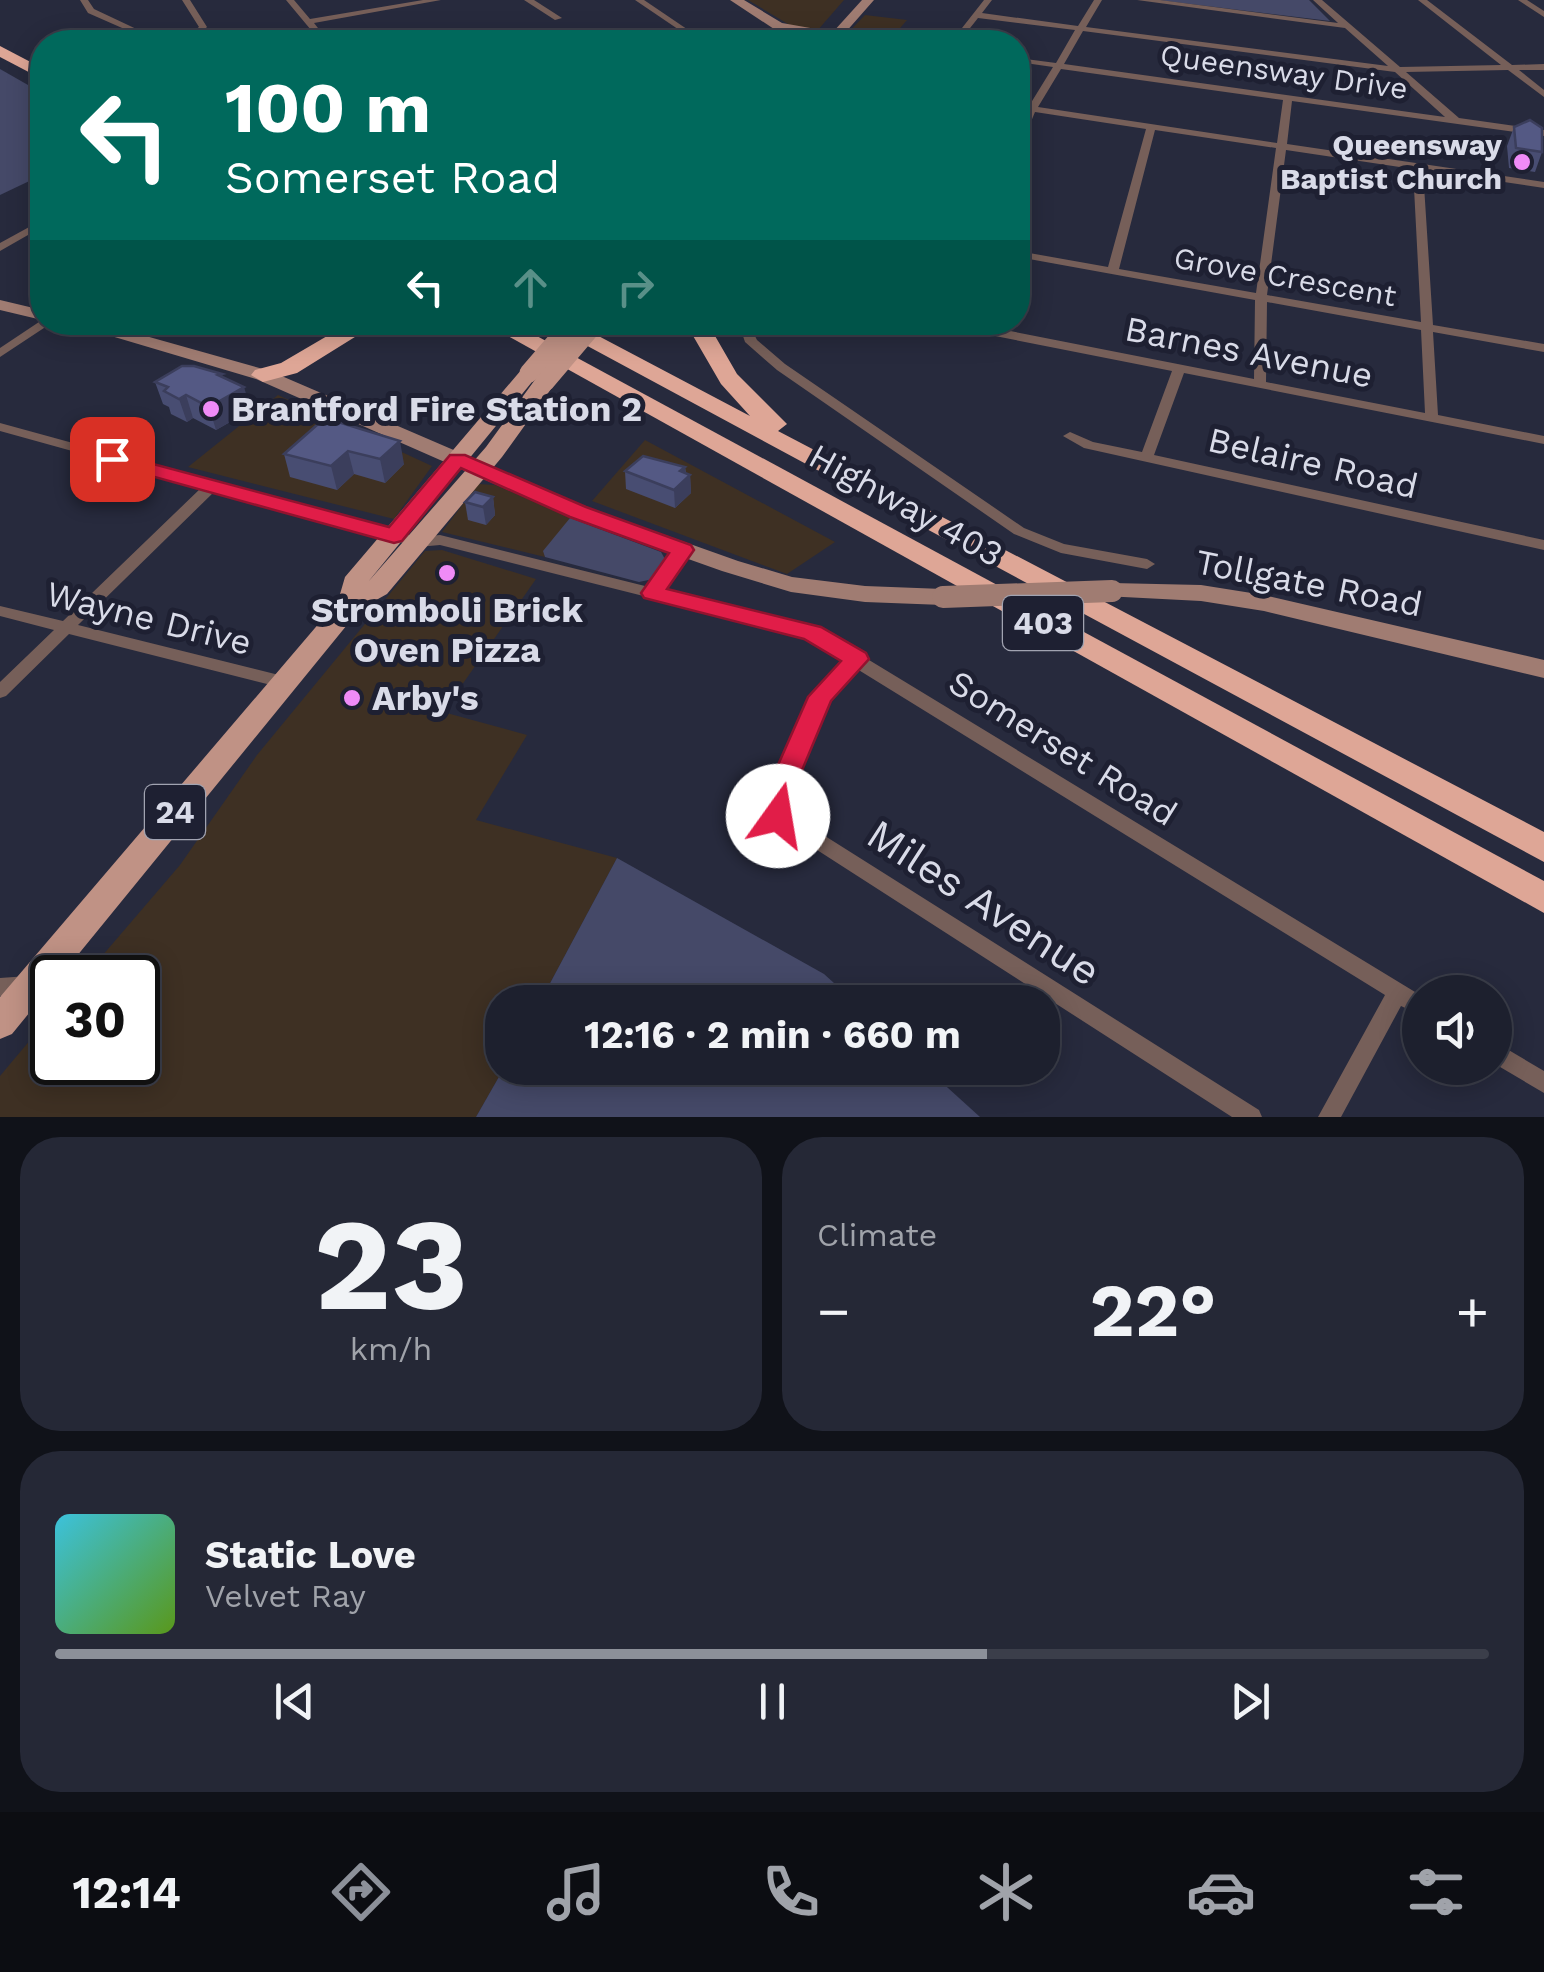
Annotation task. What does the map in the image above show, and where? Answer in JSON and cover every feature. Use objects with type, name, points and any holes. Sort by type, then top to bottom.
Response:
[{"type":"highway","points":[[0,51],[30,67]]},
{"type":"highway","points":[[263,375],[272,362],[315,335]]},
{"type":"highway","points":[[263,375],[288,368],[345,335]]},
{"type":"highway","points":[[502,335],[543,357]]},
{"type":"highway","name":"Highway 403","points":[[512,335],[543,357],[1544,898]]},
{"type":"highway","points":[[703,335],[724,377],[746,403],[878,496]]},
{"type":"highway","name":"Highway 403","points":[[543,357],[878,496],[1544,848]]},
{"type":"main road","points":[[736,0],[784,30]]},
{"type":"main road","points":[[833,30],[852,0]]},
{"type":"main road","points":[[836,30],[868,0]]},
{"type":"main road","points":[[778,26],[793,30]]},
{"type":"main road","points":[[0,304],[30,312]]},
{"type":"main road","name":"Tollgate Road","points":[[123,335],[263,375],[578,512],[791,584],[865,594],[943,596],[1112,591],[1201,593],[1264,603],[1544,668]]},
{"type":"main road","name":"24","points":[[57,955],[351,602],[378,588],[418,539],[562,335]]},
{"type":"main road","name":"24","points":[[543,357],[576,335]]},
{"type":"main road","name":"24","points":[[0,1023],[30,987]]},
{"type":"street","points":[[84,0],[91,12],[132,30]]},
{"type":"street","points":[[186,0],[203,27],[199,30]]},
{"type":"street","points":[[290,0],[315,30]]},
{"type":"street","points":[[308,22],[437,0]]},
{"type":"street","points":[[528,0],[558,18]]},
{"type":"street","points":[[639,0],[684,30]]},
{"type":"street","points":[[965,30],[988,0]]},
{"type":"street","points":[[1030,115],[1098,0]]},
{"type":"street","points":[[1141,0],[1346,26]]},
{"type":"street","points":[[1317,0],[1455,120]]},
{"type":"street","points":[[1422,0],[1544,94]]},
{"type":"street","points":[[1522,0],[1544,15]]},
{"type":"street","points":[[976,16],[1398,70],[1544,67]]},
{"type":"street","name":"Queensway Drive","points":[[1030,62],[1544,133]]},
{"type":"street","points":[[1260,386],[1261,297],[1288,99]]},
{"type":"street","points":[[1032,110],[1544,186]]},
{"type":"street","points":[[1113,271],[1151,127]]},
{"type":"street","points":[[1418,167],[1432,418]]},
{"type":"street","points":[[0,248],[30,230]]},
{"type":"street","name":"Grove Crescent","points":[[1030,256],[1544,348]]},
{"type":"street","points":[[0,353],[30,333]]},
{"type":"street","points":[[749,335],[751,342],[782,367],[1019,531],[1061,548],[1147,564]]},
{"type":"street","name":"Barnes Avenue","points":[[1008,335],[1544,440]]},
{"type":"street","points":[[1148,457],[1179,369]]},
{"type":"street","name":"Somerset Road","points":[[0,428],[211,487],[812,633],[1402,995]]},
{"type":"street","name":"Belaire Road","points":[[1070,436],[1089,445],[1544,545]]},
{"type":"street","points":[[0,692],[211,487]]},
{"type":"street","points":[[652,593],[683,550]]},
{"type":"street","name":"Wayne Drive","points":[[0,610],[283,682]]},
{"type":"street","name":"Miles Avenue","points":[[857,659],[820,697],[776,799],[778,816],[1251,1117]]},
{"type":"street","points":[[0,987],[30,985]]},
{"type":"street","points":[[1329,1117],[1398,992]]},
{"type":"street","points":[[1512,1062],[1544,1082]]},
{"type":"shaded area","points":[[748,0],[844,0],[818,30],[793,27]]},
{"type":"shaded area","points":[[1158,0],[1309,0],[1330,21]]},
{"type":"shaded area","points":[[865,15],[907,20],[898,30],[851,30]]},
{"type":"shaded area","points":[[0,69],[30,86],[30,181],[0,195]]},
{"type":"shaded area","points":[[278,395],[432,466],[394,519],[188,467]]},
{"type":"shaded area","points":[[645,440],[835,542],[787,574],[592,501]]},
{"type":"shaded area","points":[[478,484],[495,485],[574,518],[544,551],[545,557],[442,532]]},
{"type":"shaded area","points":[[570,518],[661,552],[666,561],[653,579],[639,582],[545,557],[543,551]]},
{"type":"shaded area","points":[[442,550],[536,579],[443,712],[527,735],[476,820],[617,858],[549,985],[485,985],[485,1085],[494,1085],[476,1117],[0,1117],[0,1076],[30,1040],[30,1085],[160,1085],[160,955],[103,955],[180,865],[257,755],[425,551]]},
{"type":"shaded area","points":[[617,858],[824,974],[836,985],[549,985]]},
{"type":"shaded area","points":[[494,1085],[945,1085],[980,1117],[476,1117]]},
{"type":"building","points":[[1530,120],[1542,128],[1542,152],[1516,148],[1514,127]]},
{"type":"building","points":[[182,366],[222,374],[218,375],[244,387],[209,407],[186,395],[179,399],[164,391],[168,387],[155,382]]},
{"type":"building","points":[[325,418],[400,441],[380,459],[348,451],[331,466],[284,454]]},
{"type":"building","points":[[643,456],[685,467],[680,471],[690,475],[674,490],[625,471]]},
{"type":"building","points":[[475,492],[493,497],[483,507],[465,502]]},
{"type":"place","name":"Queensway Baptist Church","points":[[1522,162]]},
{"type":"place","name":"Brantford Fire Station 2","points":[[211,409]]},
{"type":"place","name":"Stromboli Brick Oven Pizza","points":[[447,573]]},
{"type":"place","name":"Arby's","points":[[352,698]]},
{"type":"route","points":[[112,459],[394,536],[458,459],[578,512],[683,550],[652,593],[812,633],[857,659],[820,697],[776,799],[778,816]]}]
